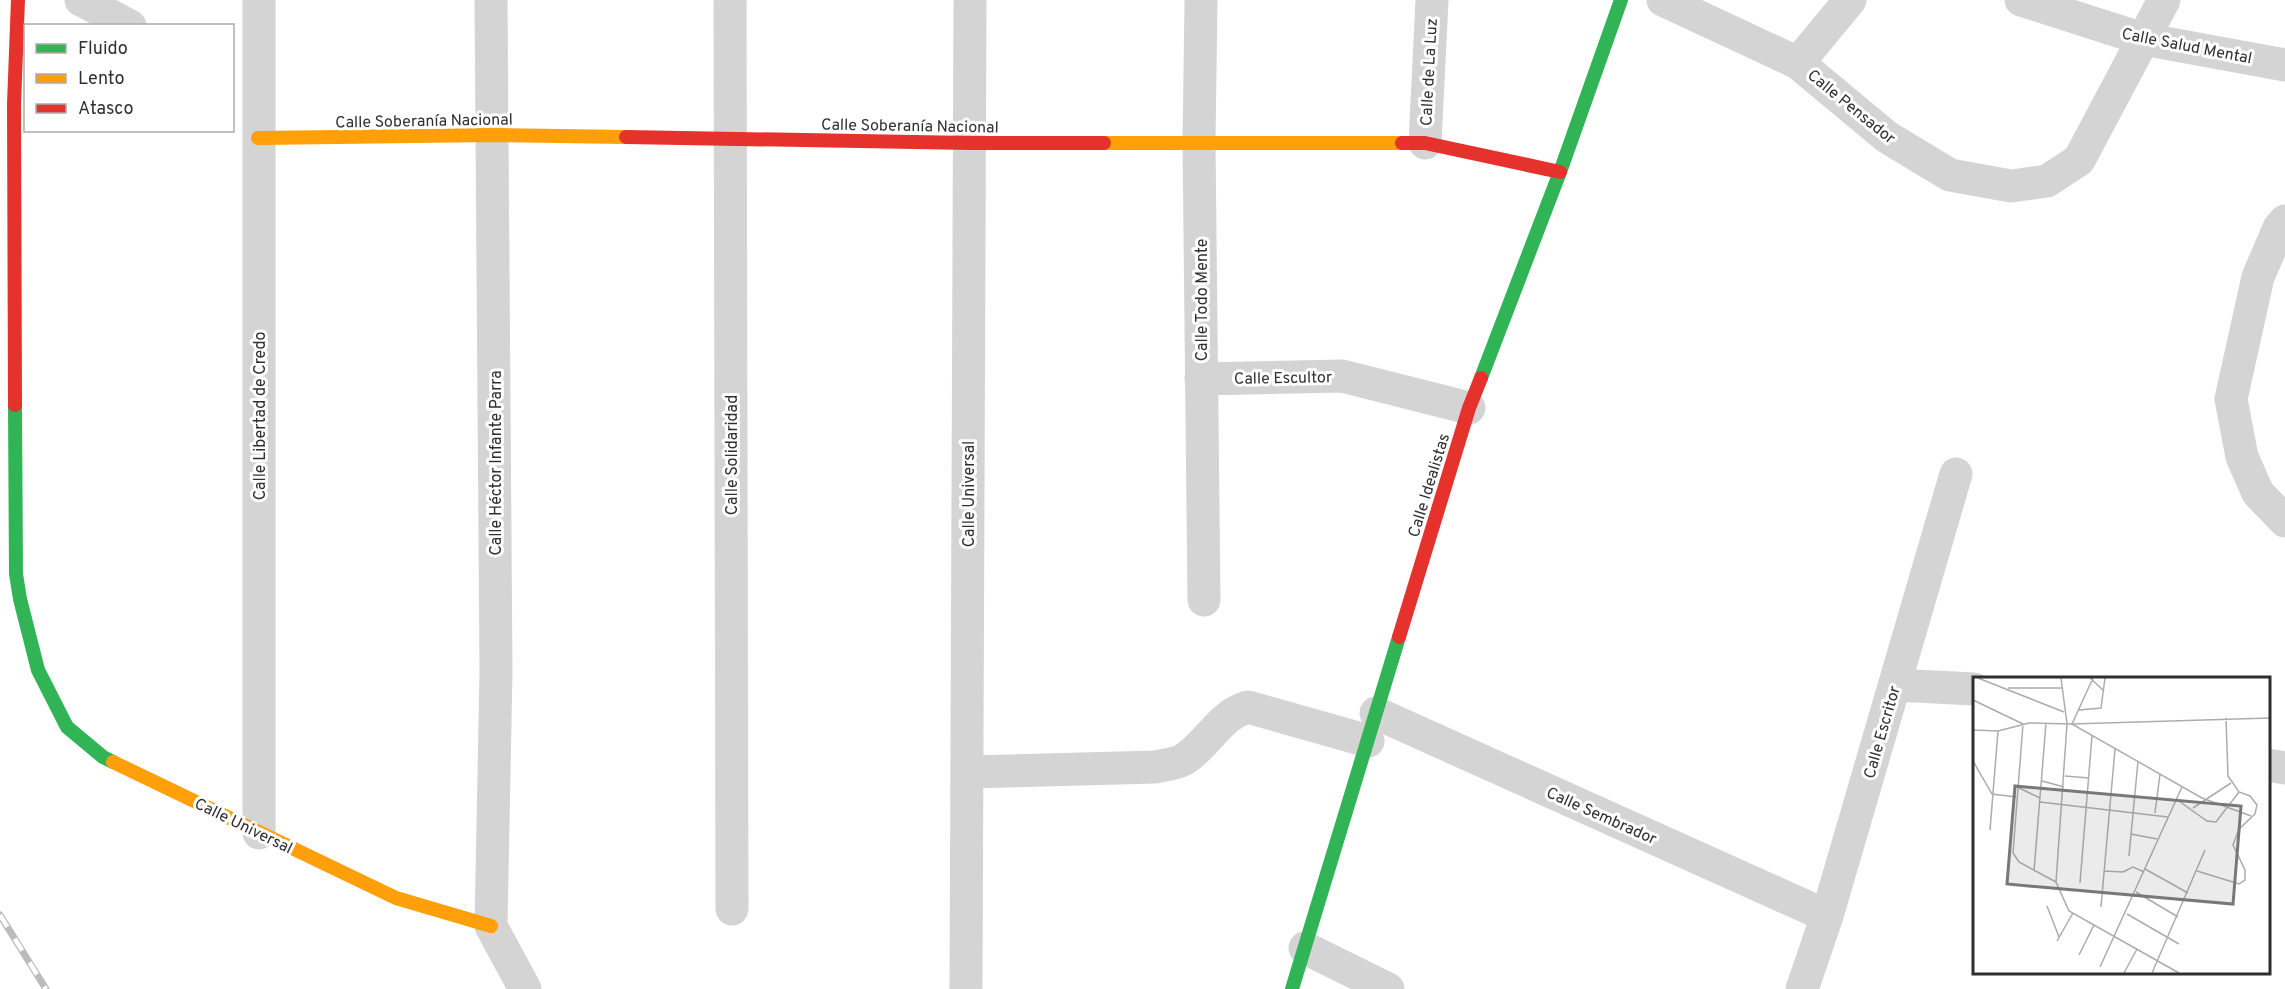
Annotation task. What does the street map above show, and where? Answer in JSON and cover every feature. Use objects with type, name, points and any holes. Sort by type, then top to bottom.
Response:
[{"type":"street","name":"Calle Universal","points":[[20,0],[7,104],[16,574],[38,670],[68,727],[103,757],[396,898],[491,926]]},
{"type":"street","points":[[81,0],[126,24]]},
{"type":"street","name":"Calle Libertad de Credo","points":[[259,833],[258,138],[245,84],[260,0]]},
{"type":"street","name":"Calle Héctor Infante Parra","points":[[491,0],[496,672],[491,926]]},
{"type":"street","name":"Calle Solidaridad","points":[[730,0],[732,909]]},
{"type":"street","name":"Calle Universal","points":[[966,989],[970,0]]},
{"type":"street","name":"Calle Todo Mente","points":[[1201,0],[1201,379],[1204,600]]},
{"type":"street","name":"Calle de La Luz","points":[[1425,143],[1432,0]]},
{"type":"street","name":"Calle Idealistas","points":[[1292,989],[1469,408],[1560,172],[1621,0]]},
{"type":"street","name":"Calle Pensador","points":[[1665,0],[1798,63],[1887,136],[1950,175],[2011,186],[2047,181],[2079,160],[2143,39]]},
{"type":"street","points":[[1798,63],[1850,0]]},
{"type":"street","name":"Calle Salud Mental","points":[[2020,0],[2143,39],[2285,65]]},
{"type":"street","points":[[2143,39],[2164,0]]},
{"type":"street","name":"Calle Soberanía Nacional","points":[[258,138],[493,135],[970,143],[1425,143],[1560,172]]},
{"type":"street","points":[[2285,220],[2279,228],[2258,277],[2231,399],[2242,457],[2258,493],[2285,521]]},
{"type":"street","name":"Calle Escultor","points":[[1201,379],[1342,376],[1469,408]]},
{"type":"street","name":"Calle Escritor","points":[[1802,989],[1827,916],[1956,474]]},
{"type":"street","points":[[1895,685],[1973,689]]},
{"type":"street","name":"Calle Sembrador","points":[[967,772],[1144,768],[1182,761],[1201,746],[1226,716],[1248,707],[1372,727],[1827,916]]},
{"type":"street","points":[[2270,765],[2285,768]]},
{"type":"street","points":[[491,926],[525,989]]},
{"type":"street","points":[[1305,948],[1388,989]]},
{"type":"railway","points":[[0,915],[46,989]]},
{"type":"traffic: fast","points":[[1481,378],[1560,172],[1621,0]]},
{"type":"traffic: fast","points":[[15,405],[16,574],[38,670],[67,727],[103,757],[113,762]]},
{"type":"traffic: fast","points":[[1292,989],[1399,637]]},
{"type":"traffic: slow","points":[[258,138],[493,135],[626,137]]},
{"type":"traffic: slow","points":[[1104,143],[1402,143]]},
{"type":"traffic: slow","points":[[113,762],[396,898],[491,926]]},
{"type":"traffic: jam","points":[[15,405],[14,104],[18,0]]},
{"type":"traffic: jam","points":[[626,137],[1104,143]]},
{"type":"traffic: jam","points":[[1402,143],[1425,143],[1560,172]]},
{"type":"traffic: jam","points":[[1399,637],[1469,408],[1481,378]]}]
